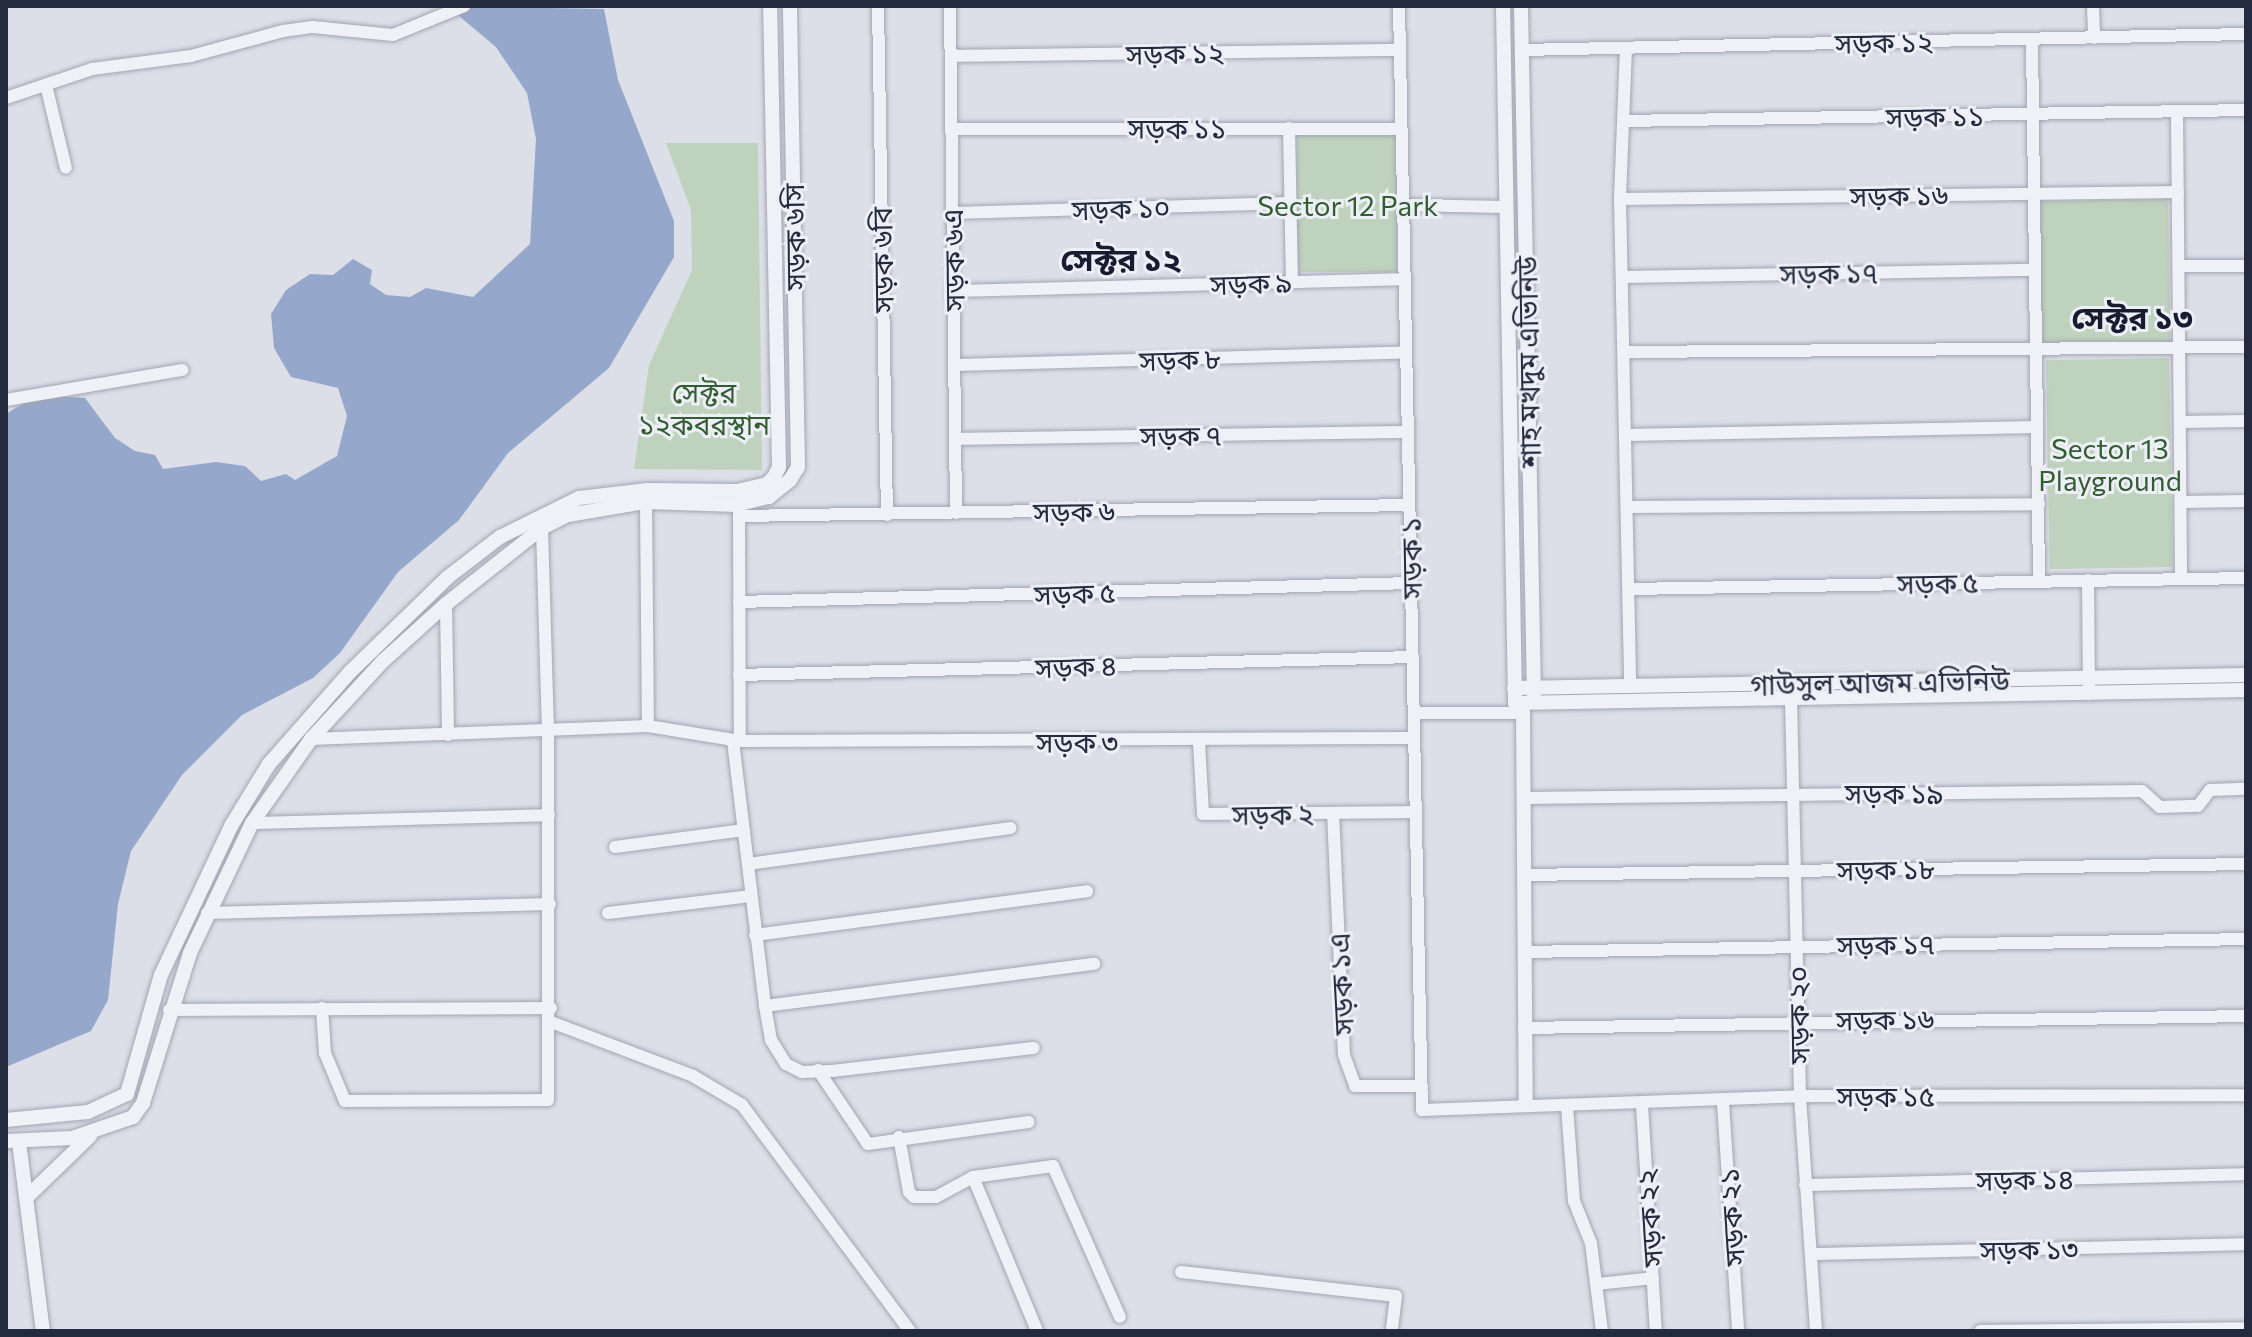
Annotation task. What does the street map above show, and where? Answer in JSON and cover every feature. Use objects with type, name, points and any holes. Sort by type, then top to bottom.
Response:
[{"type":"street","points":[[6,98],[92,69],[217,51],[283,31],[313,27],[393,35],[429,24],[464,6]]},
{"type":"street","name":"সড়ক ৬সি","points":[[770,6],[778,481]]},
{"type":"street","name":"সড়ক ৬সি","points":[[778,481],[798,467],[790,6]]},
{"type":"street","name":"সড়ক ৬বি","points":[[878,6],[887,515]]},
{"type":"street","name":"সড়ক ৬এ","points":[[950,6],[956,513]]},
{"type":"street","name":"সড়ক ১","points":[[1399,6],[1422,1110]]},
{"type":"street","name":"শাহ মখদুম এভিনিউ","points":[[1503,6],[1511,480],[1524,699]]},
{"type":"street","name":"শাহ মখদুম এভিনিউ","points":[[1521,6],[1530,479],[1523,798],[1526,1105]]},
{"type":"street","points":[[2093,6],[2094,38]]},
{"type":"street","name":"সড়ক ১২","points":[[1522,50],[2246,34]]},
{"type":"street","points":[[2032,39],[2039,582]]},
{"type":"street","points":[[1626,48],[1620,199],[1625,277],[1630,687]]},
{"type":"street","name":"সড়ক ১২","points":[[951,56],[1400,50]]},
{"type":"street","points":[[46,85],[66,168]]},
{"type":"street","name":"সড়ক ১১","points":[[1623,121],[2246,110]]},
{"type":"street","points":[[2177,111],[2181,579]]},
{"type":"street","points":[[1289,128],[1292,281]]},
{"type":"street","name":"সড়ক ১১","points":[[952,129],[1401,129]]},
{"type":"street","points":[[1505,188],[1524,188]]},
{"type":"street","name":"সড়ক ১৬","points":[[1620,199],[2178,192]]},
{"type":"street","name":"সড়ক ১০","points":[[952,213],[1290,203]]},
{"type":"street","points":[[1403,205],[1505,207]]},
{"type":"street","points":[[2179,266],[2246,266]]},
{"type":"street","name":"সড়ক ১৭","points":[[1625,277],[2034,270]]},
{"type":"street","name":"সড়ক ৯","points":[[953,291],[1405,279]]},
{"type":"street","points":[[776,313],[796,313]]},
{"type":"street","points":[[1625,352],[2246,347]]},
{"type":"street","name":"সড়ক ৮","points":[[954,365],[1406,352]]},
{"type":"street","points":[[6,400],[182,370]]},
{"type":"street","points":[[2180,422],[2246,421]]},
{"type":"street","points":[[1626,435],[2037,427]]},
{"type":"street","name":"সড়ক ৭","points":[[955,439],[1408,432]]},
{"type":"street","points":[[1511,480],[1530,479]]},
{"type":"street","points":[[43,1331],[27,1197],[11,1141],[95,1132],[133,1117],[143,1103],[169,1010],[207,913],[252,823],[311,739],[383,661],[446,604],[542,528],[568,515],[646,502],[739,510],[778,481]]},
{"type":"street","points":[[778,481],[786,515]]},
{"type":"street","points":[[11,1121],[88,1112],[127,1094],[161,975],[231,826],[269,764],[350,672],[448,577],[500,537],[579,498],[648,490],[737,491],[778,481]]},
{"type":"street","points":[[2181,502],[2246,501]]},
{"type":"street","points":[[646,502],[648,726]]},
{"type":"street","points":[[1629,507],[2039,504]]},
{"type":"street","name":"সড়ক ৬","points":[[739,510],[786,515],[887,515],[1409,505]]},
{"type":"street","points":[[739,510],[737,741],[755,935],[771,1040],[786,1064],[802,1072],[1034,1048]]},
{"type":"street","points":[[322,1008],[325,1053],[342,1097],[350,1101],[548,1100],[550,904],[542,528]]},
{"type":"street","name":"সড়ক ৫","points":[[1630,589],[2246,578]]},
{"type":"street","points":[[2088,580],[2089,694]]},
{"type":"street","name":"সড়ক ৫","points":[[739,602],[1411,583]]},
{"type":"street","points":[[446,604],[448,735]]},
{"type":"street","name":"সড়ক ৪","points":[[739,675],[1413,657]]},
{"type":"street","name":"গাউসুল আজম এভিনিউ","points":[[1524,699],[1630,687],[2246,675]]},
{"type":"street","name":"গাউসুল আজম এভিনিউ","points":[[1524,699],[1791,699],[2246,690]]},
{"type":"street","points":[[1414,713],[1524,699]]},
{"type":"street","name":"সড়ক ২০","points":[[1791,699],[1796,794],[1800,1096],[1816,1331]]},
{"type":"street","name":"সড়ক ৩","points":[[311,739],[648,726],[737,741],[1199,742],[1414,738]]},
{"type":"street","name":"সড়ক ২","points":[[1199,742],[1203,814],[1416,812]]},
{"type":"street","name":"সড়ক ১৯","points":[[1523,798],[2142,791],[2160,807],[2198,806],[2207,791],[2246,789]]},
{"type":"street","name":"সড়ক ১এ","points":[[1333,813],[1344,1055],[1355,1086],[1422,1086]]},
{"type":"street","points":[[252,823],[549,815]]},
{"type":"street","points":[[748,864],[1011,828]]},
{"type":"street","points":[[615,847],[744,830]]},
{"type":"street","name":"সড়ক ১৮","points":[[1525,875],[2246,864]]},
{"type":"street","points":[[755,935],[1087,891]]},
{"type":"street","points":[[608,913],[751,896]]},
{"type":"street","points":[[207,913],[550,904]]},
{"type":"street","name":"সড়ক ১৭","points":[[1525,952],[2246,939]]},
{"type":"street","points":[[765,1006],[1094,964]]},
{"type":"street","points":[[169,1010],[322,1008],[551,1015],[693,1076],[742,1105],[910,1331]]},
{"type":"street","name":"সড়ক ১৬","points":[[1524,1028],[1799,1020],[2246,1016]]},
{"type":"street","points":[[818,1070],[865,1142],[1029,1122]]},
{"type":"street","name":"সড়ক ১৫","points":[[1422,1110],[1526,1105],[1723,1103],[1800,1096],[2246,1095]]},
{"type":"street","name":"সড়ক ২১","points":[[1723,1103],[1738,1331]]},
{"type":"street","name":"সড়ক ২২","points":[[1642,1105],[1656,1331]]},
{"type":"street","points":[[1567,1106],[1574,1201],[1591,1243],[1602,1331]]},
{"type":"street","points":[[27,1197],[95,1132]]},
{"type":"street","points":[[899,1137],[909,1192],[914,1197],[936,1197],[973,1177],[1053,1166],[1120,1317]]},
{"type":"street","name":"সড়ক ১৪","points":[[1805,1185],[2246,1174]]},
{"type":"street","points":[[973,1177],[1037,1331]]},
{"type":"street","name":"সড়ক ১৩","points":[[1812,1254],[2246,1244]]},
{"type":"street","points":[[1181,1272],[1396,1296],[1392,1331]]},
{"type":"street","points":[[1597,1284],[1653,1278]]},
{"type":"street","points":[[1980,1331],[2246,1328]]},
{"type":"green space","name":"Sector 12 Park","points":[[1297,135],[1397,135],[1397,272],[1297,272]]},
{"type":"green space","name":"সেক্টর ১২কবরস্থান","points":[[666,143],[758,143],[762,470],[634,469],[649,365],[692,270],[691,210]]},
{"type":"green space","points":[[2168,199],[2170,342],[2042,344],[2039,201]]},
{"type":"green space","name":"Sector 13 Playground","points":[[2169,358],[2173,567],[2050,569],[2046,360]]},
{"type":"water","points":[[447,6],[604,9],[618,80],[674,221],[674,257],[609,368],[508,453],[459,520],[398,572],[340,653],[313,678],[242,715],[182,775],[131,851],[118,904],[108,1000],[91,1031],[6,1067],[6,414],[37,395],[85,398],[115,438],[135,451],[155,455],[163,469],[216,462],[245,466],[261,481],[286,474],[295,480],[337,456],[347,416],[338,388],[291,377],[274,348],[271,314],[286,290],[310,274],[333,275],[353,259],[372,270],[370,284],[386,295],[410,297],[426,288],[473,297],[530,244],[536,139],[527,93],[496,47]]},
{"type":"district","name":"সেক্টর ১২","points":[[1121,258]]},
{"type":"district","name":"সেক্টর ১৩","points":[[2132,316]]}]
